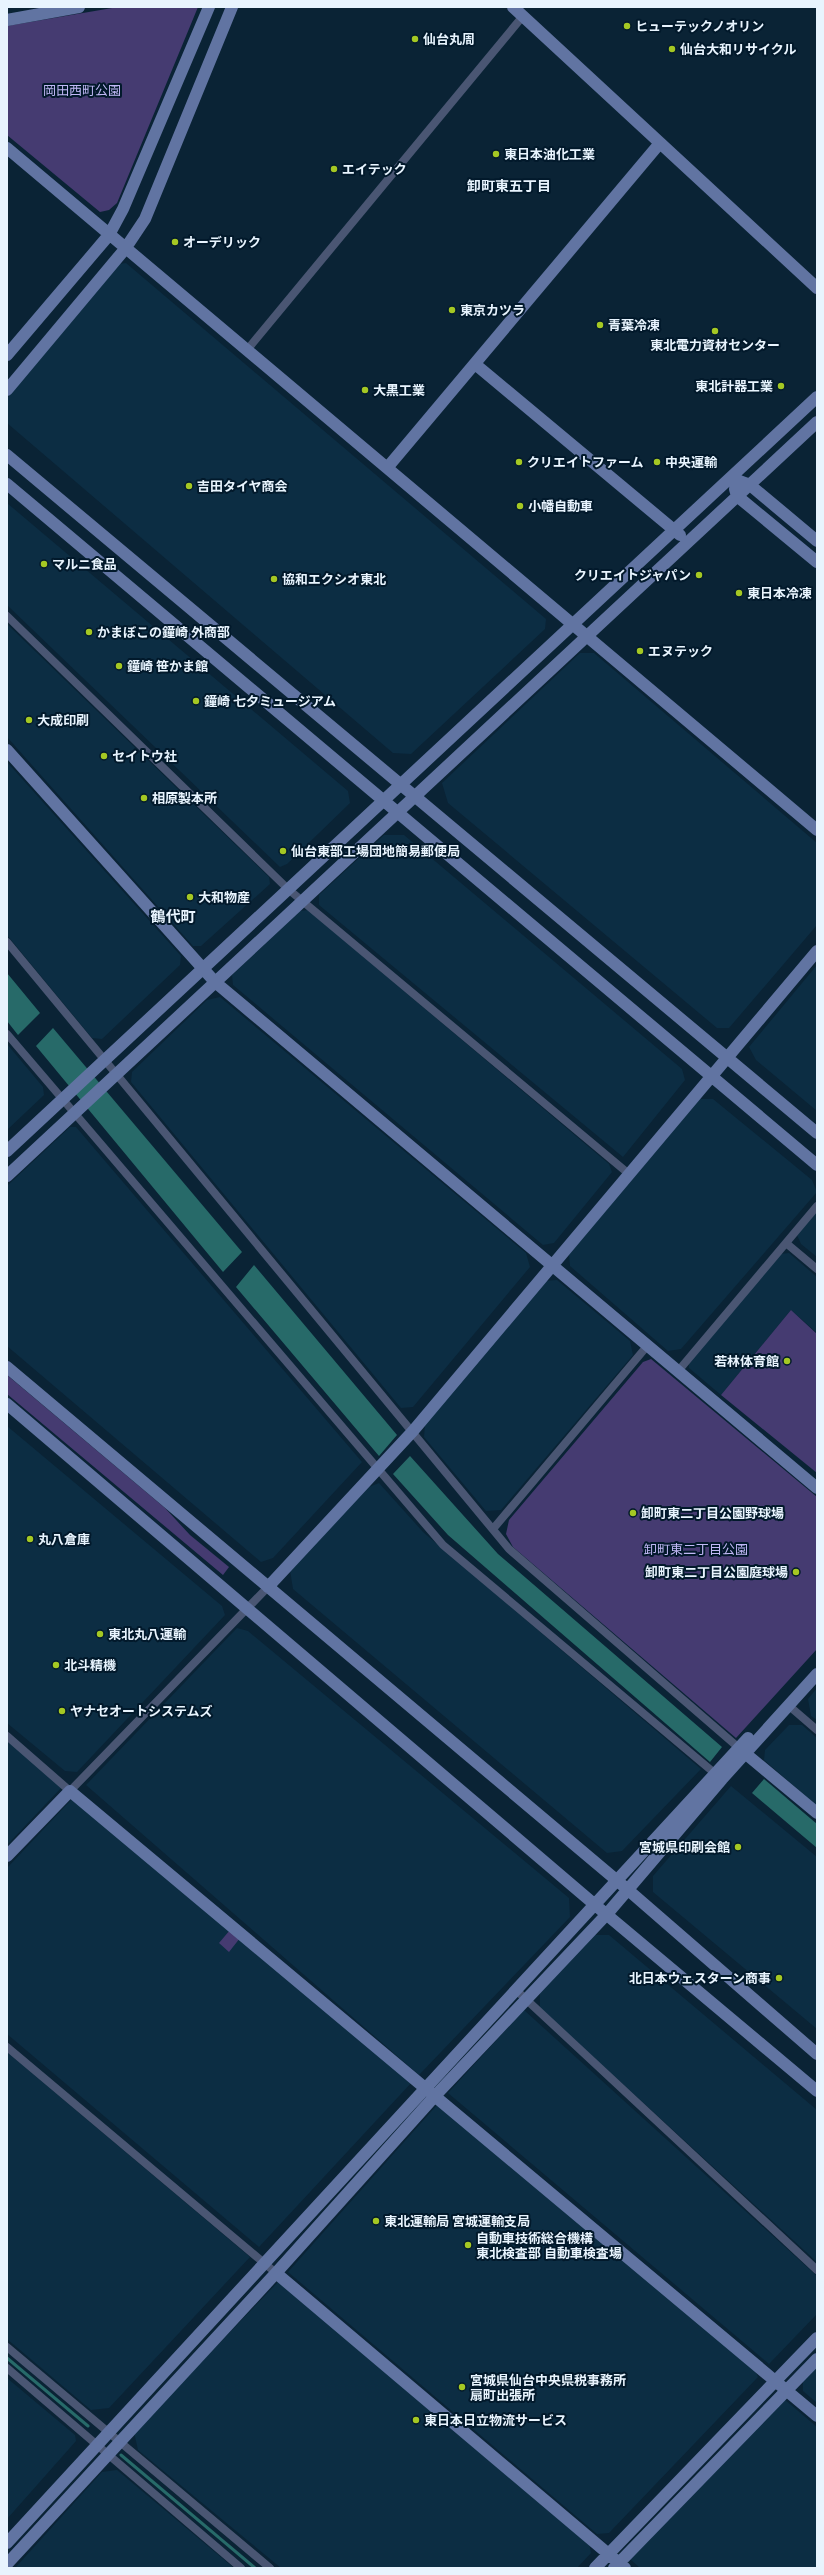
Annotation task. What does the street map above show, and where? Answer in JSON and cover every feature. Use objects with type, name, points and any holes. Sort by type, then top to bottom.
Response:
[{"type":"street","points":[[7,20],[79,7]]},
{"type":"street","points":[[7,355],[109,235],[123,209],[209,7]]},
{"type":"street","points":[[7,390],[125,249],[144,219],[232,7]]},
{"type":"street","points":[[513,7],[817,288]]},
{"type":"street","points":[[247,350],[523,16]]},
{"type":"street","points":[[387,468],[660,144]]},
{"type":"street","points":[[7,148],[125,249],[574,624],[817,830]]},
{"type":"street","points":[[475,364],[689,542]]},
{"type":"street","points":[[7,1151],[817,397]]},
{"type":"street","points":[[7,1176],[302,900],[397,814],[415,795],[589,637],[817,422]]},
{"type":"street","points":[[7,455],[817,1133]]},
{"type":"street","points":[[731,478],[750,485],[817,541]]},
{"type":"street","points":[[731,478],[737,496],[817,562]]},
{"type":"street","points":[[7,484],[382,802],[817,1165]]},
{"type":"street","points":[[7,616],[288,889],[629,1174]]},
{"type":"street","points":[[7,750],[215,982],[679,1370],[817,1488]]},
{"type":"street","points":[[7,942],[105,1059],[113,1077],[413,1432],[509,1549],[817,1813]]},
{"type":"street","points":[[7,1856],[248,1609],[413,1432],[817,951]]},
{"type":"street","points":[[7,1034],[443,1545],[718,1776]]},
{"type":"street","points":[[679,1370],[817,1206]]},
{"type":"street","points":[[786,1243],[817,1269]]},
{"type":"street","points":[[493,1530],[648,1345]]},
{"type":"street","points":[[7,1367],[628,1889],[817,2054]]},
{"type":"street","points":[[7,1404],[594,1904],[817,2091]]},
{"type":"street","points":[[7,2564],[276,2273],[516,1990],[616,1880],[718,1776],[817,1664]]},
{"type":"street","points":[[742,1750],[817,1674]]},
{"type":"street","points":[[788,1705],[817,1730]]},
{"type":"street","points":[[7,1736],[430,2093],[817,2416]]},
{"type":"street","points":[[8,2541],[264,2264],[430,2093],[525,2000],[607,1914],[718,1776]]},
{"type":"street","points":[[516,1990],[817,2270]]},
{"type":"street","points":[[7,2047],[276,2273],[609,2555],[620,2566],[817,2359]]},
{"type":"street","points":[[595,2568],[817,2338]]},
{"type":"street","points":[[7,2347],[270,2568]]},
{"type":"street","points":[[7,2368],[87,2435],[96,2446],[241,2568]]},
{"type":"shaded area","points":[[126,263],[546,619],[545,629],[411,754],[393,753],[7,423],[7,398],[119,264]]},
{"type":"shaded area","points":[[7,503],[348,791],[350,803],[287,864],[280,867],[7,605]]},
{"type":"shaded area","points":[[7,624],[269,877],[270,884],[201,946],[193,946],[7,737]]},
{"type":"shaded area","points":[[580,653],[594,653],[817,843],[817,925],[729,1028],[717,1028],[448,803],[442,783]]},
{"type":"shaded area","points":[[7,762],[181,956],[180,965],[102,1039],[92,1038],[7,935]]},
{"type":"shaded area","points":[[384,835],[404,835],[682,1069],[685,1080],[623,1157],[319,905],[319,895]]},
{"type":"shaded area","points":[[308,910],[609,1164],[612,1172],[554,1243],[543,1245],[233,985],[232,975],[300,911]]},
{"type":"shaded area","points":[[817,965],[817,1111],[756,1060],[749,1047]]},
{"type":"shaded area","points":[[7,973],[40,1013],[18,1035],[7,1021]]},
{"type":"shaded area","points":[[220,997],[526,1253],[530,1267],[413,1407],[401,1408],[131,1082],[132,1072],[207,1000]]},
{"type":"shaded area","points":[[53,1028],[242,1252],[223,1272],[36,1046]]},
{"type":"shaded area","points":[[7,1044],[43,1087],[44,1095],[7,1130]]},
{"type":"shaded area","points":[[700,1099],[713,1099],[812,1180],[817,1192],[681,1349],[668,1351],[570,1266],[569,1254]]},
{"type":"shaded area","points":[[70,1127],[76,1127],[362,1462],[273,1558],[261,1562],[7,1346],[7,1186]]},
{"type":"shaded area","points":[[817,1211],[817,1257],[801,1244],[797,1235]]},
{"type":"shaded area","points":[[789,1253],[817,1277],[817,1333],[791,1310],[721,1395],[689,1368],[689,1360],[780,1254]]},
{"type":"shaded area","points":[[254,1265],[397,1435],[379,1456],[236,1287]]},
{"type":"shaded area","points":[[557,1280],[630,1341],[633,1355],[501,1510],[486,1511],[424,1437],[425,1425],[544,1281]]},
{"type":"shaded area","points":[[7,1426],[222,1606],[225,1615],[77,1772],[65,1771],[7,1723]]},
{"type":"shaded area","points":[[410,1456],[498,1554],[722,1747],[710,1762],[448,1535],[393,1474]]},
{"type":"shaded area","points":[[379,1483],[423,1532],[701,1769],[622,1851],[607,1853],[293,1589],[290,1570],[369,1487]]},
{"type":"shaded area","points":[[237,1628],[248,1631],[569,1898],[570,1917],[419,2075],[86,1785]]},
{"type":"shaded area","points":[[817,1688],[817,1720],[811,1716],[808,1699]]},
{"type":"shaded area","points":[[789,1725],[802,1725],[817,1738],[817,1806],[764,1760],[765,1750]]},
{"type":"shaded area","points":[[7,1739],[59,1783],[61,1788],[7,1845]]},
{"type":"shaded area","points":[[764,1779],[817,1824],[817,1848],[752,1793]]},
{"type":"shaded area","points":[[731,1786],[817,1857],[817,2029],[653,1892],[653,1876]]},
{"type":"shaded area","points":[[71,1800],[80,1800],[412,2082],[259,2247],[7,2034],[7,1868]]},
{"type":"shaded area","points":[[594,1935],[609,1935],[817,2110],[817,2262],[540,2008],[540,1993]]},
{"type":"shaded area","points":[[524,2010],[817,2276],[817,2314],[769,2364],[448,2093]]},
{"type":"shaded area","points":[[7,2052],[250,2257],[109,2408],[91,2410],[7,2339]]},
{"type":"shaded area","points":[[437,2105],[754,2368],[758,2377],[609,2533],[597,2534],[288,2272]]},
{"type":"shaded area","points":[[279,2281],[589,2543],[591,2553],[577,2568],[281,2568],[138,2450],[134,2432]]},
{"type":"shaded area","points":[[817,2364],[817,2403],[803,2391],[803,2379]]},
{"type":"shaded area","points":[[7,2378],[75,2435],[76,2441],[7,2519]]},
{"type":"shaded area","points":[[784,2399],[817,2427],[817,2568],[640,2568],[630,2559]]},
{"type":"shaded area","points":[[117,2470],[234,2568],[15,2568],[102,2472]]},
{"type":"green space","name":"岡田西町公園","points":[[118,7],[198,7],[117,203],[109,210],[100,212],[7,135],[7,26]]},
{"type":"green space","points":[[791,1310],[817,1334],[817,1473],[721,1395]]},
{"type":"green space","name":"卸町東二丁目公園","points":[[651,1359],[817,1497],[817,1649],[736,1738],[513,1547],[506,1534],[509,1520],[643,1362]]},
{"type":"green space","points":[[7,1375],[165,1508],[190,1535],[229,1567],[223,1575],[7,1394]]},
{"type":"green space","points":[[230,1930],[240,1938],[229,1952],[219,1943]]},
{"type":"waterway","points":[[7,2358],[88,2426]]},
{"type":"waterway","points":[[121,2455],[255,2568]]},
{"type":"place","name":"ヒューテックノオリン","points":[[627,26]]},
{"type":"place","name":"仙台丸周","points":[[415,39]]},
{"type":"place","name":"仙台大和リサイクル","points":[[672,49]]},
{"type":"place","name":"東日本油化工業","points":[[496,154]]},
{"type":"place","name":"エイテック","points":[[334,169]]},
{"type":"place","name":"オーデリック","points":[[175,242]]},
{"type":"place","name":"東京カツラ","points":[[452,310]]},
{"type":"place","name":"青葉冷凍","points":[[600,325]]},
{"type":"place","name":"東北電力資材センター","points":[[715,331]]},
{"type":"place","name":"東北計器工業","points":[[781,386]]},
{"type":"place","name":"大黒工業","points":[[365,390]]},
{"type":"place","name":"クリエイトファーム","points":[[519,462]]},
{"type":"place","name":"中央運輸","points":[[657,462]]},
{"type":"place","name":"吉田タイヤ商会","points":[[189,486]]},
{"type":"place","name":"小幡自動車","points":[[520,506]]},
{"type":"place","name":"マルニ食品","points":[[44,564]]},
{"type":"place","name":"クリエイトジャパン","points":[[699,575]]},
{"type":"place","name":"協和エクシオ東北","points":[[274,579]]},
{"type":"place","name":"東日本冷凍","points":[[739,593]]},
{"type":"place","name":"かまぼこの鐘崎 外商部","points":[[89,632]]},
{"type":"place","name":"エヌテック","points":[[640,651]]},
{"type":"place","name":"鐘崎 笹かま館","points":[[119,666]]},
{"type":"place","name":"鐘崎 七夕ミュージアム","points":[[196,701]]},
{"type":"place","name":"大成印刷","points":[[29,720]]},
{"type":"place","name":"セイトウ社","points":[[104,756]]},
{"type":"place","name":"相原製本所","points":[[144,798]]},
{"type":"place","name":"仙台東部工場団地簡易郵便局","points":[[283,851]]},
{"type":"place","name":"大和物産","points":[[190,897]]},
{"type":"place","name":"若林体育館","points":[[787,1361]]},
{"type":"place","name":"卸町東二丁目公園野球場","points":[[633,1513]]},
{"type":"place","name":"丸八倉庫","points":[[30,1539]]},
{"type":"place","name":"卸町東二丁目公園庭球場","points":[[796,1572]]},
{"type":"place","name":"東北丸八運輸","points":[[100,1634]]},
{"type":"place","name":"北斗精機","points":[[56,1665]]},
{"type":"place","name":"ヤナセオートシステムズ","points":[[62,1711]]},
{"type":"place","name":"宮城県印刷会館","points":[[738,1847]]},
{"type":"place","name":"北日本ウェスターン商事","points":[[779,1978]]},
{"type":"place","name":"東北運輸局 宮城運輸支局","points":[[376,2221]]},
{"type":"place","name":"自動車技術総合機構 東北検査部 自動車検査場","points":[[468,2245]]},
{"type":"place","name":"宮城県仙台中央県税事務所 扇町出張所","points":[[462,2387]]},
{"type":"place","name":"東日本日立物流サービス","points":[[416,2420]]},
{"type":"district","name":"卸町東五丁目","points":[[509,186]]},
{"type":"district","name":"鶴代町","points":[[173,916]]}]
